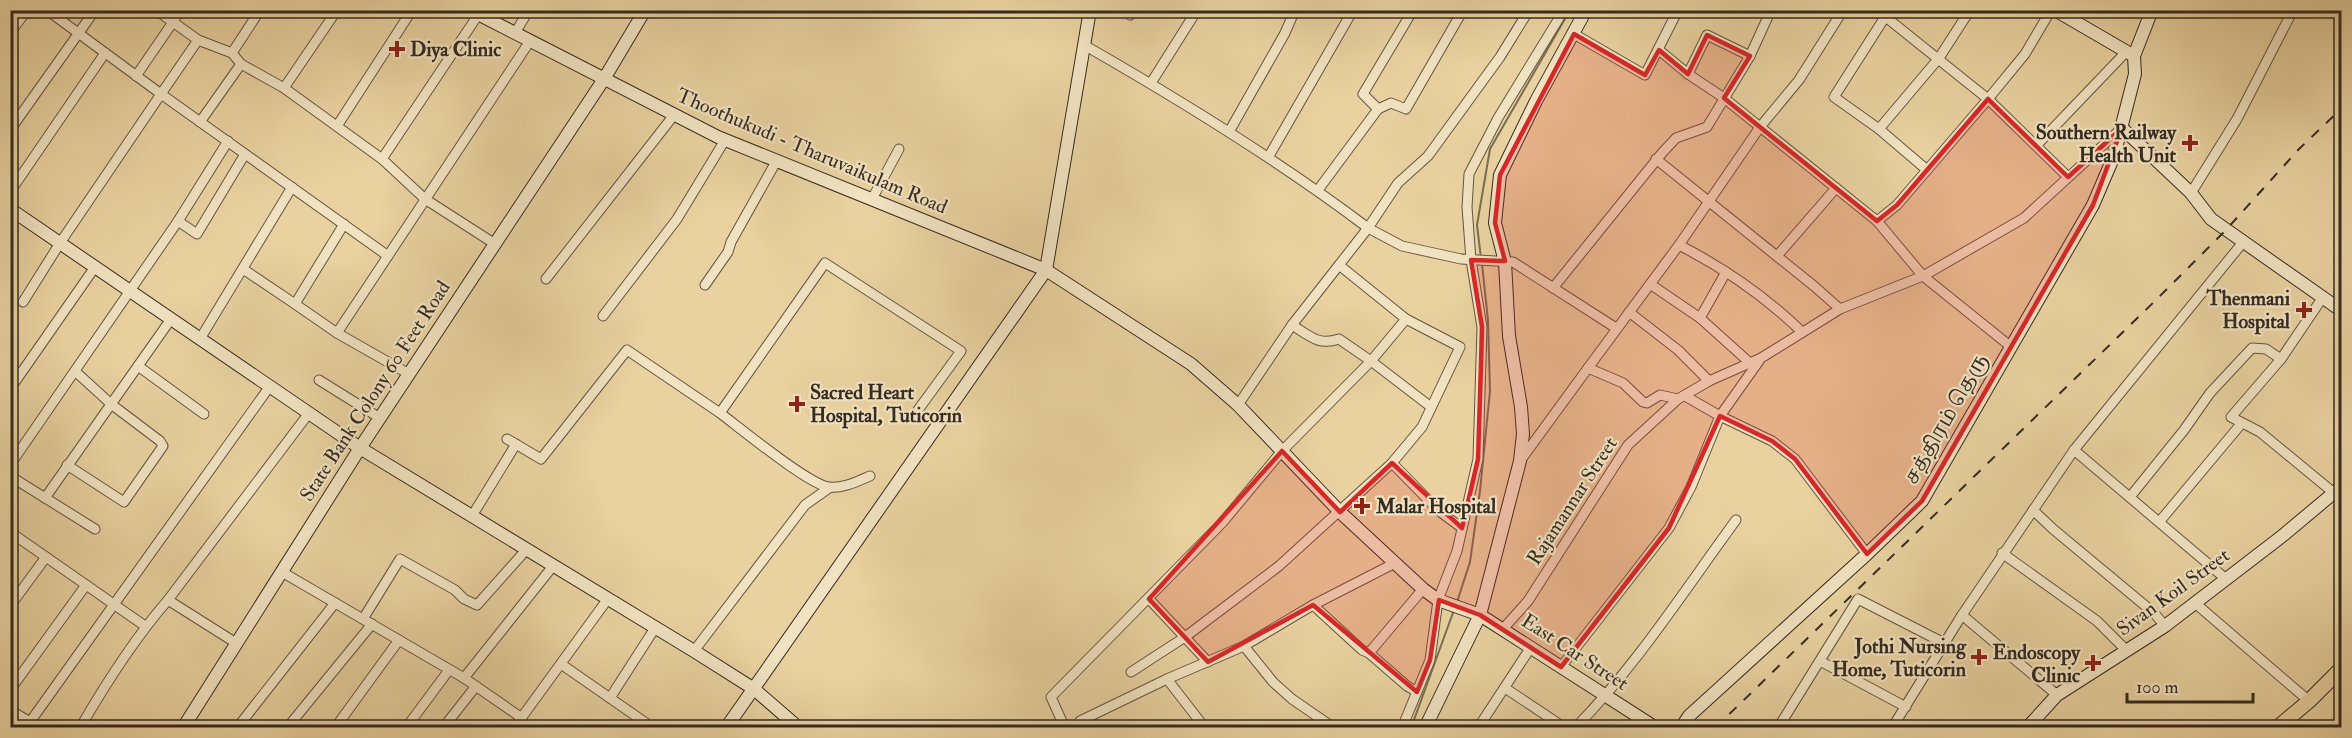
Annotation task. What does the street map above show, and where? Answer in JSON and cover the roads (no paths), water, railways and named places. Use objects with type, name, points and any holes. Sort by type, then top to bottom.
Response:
[{"type":"main road","points":[[2277,728],[2342,668]]},
{"type":"street","points":[[10,33],[27,10]]},
{"type":"street","points":[[47,10],[388,255]]},
{"type":"street","points":[[10,130],[95,10]]},
{"type":"street","points":[[156,10],[198,40],[232,53],[241,64],[284,88],[382,159],[425,199],[495,244]]},
{"type":"street","points":[[136,76],[180,10]]},
{"type":"street","points":[[232,53],[260,10]]},
{"type":"street","points":[[284,88],[337,10]]},
{"type":"street","points":[[337,126],[412,10]]},
{"type":"street","points":[[515,33],[530,10]]},
{"type":"street","name":"State Bank Colony 60 Feet Road","points":[[183,728],[360,448],[604,79],[645,10]]},
{"type":"street","points":[[726,728],[1046,270],[1090,10]]},
{"type":"street","points":[[1121,10],[1130,15],[1134,10]]},
{"type":"street","points":[[1151,83],[1197,10]]},
{"type":"street","points":[[1229,132],[1285,33],[1295,10]]},
{"type":"street","points":[[1269,156],[1353,10]]},
{"type":"street","points":[[1378,109],[1363,94],[1413,10]]},
{"type":"street","points":[[1318,190],[1378,109],[1391,103],[1406,109],[1463,10]]},
{"type":"street","points":[[1238,405],[1292,326],[1368,228],[1398,183],[1428,156],[1500,57],[1529,10]]},
{"type":"street","points":[[1402,728],[1430,660],[1441,601],[1457,551],[1478,459],[1482,327],[1467,207],[1469,174],[1498,118],[1564,10]]},
{"type":"street","points":[[1425,728],[1476,614],[1520,461],[1523,434],[1521,407],[1509,336],[1495,223],[1500,175],[1536,101],[1575,34],[1586,10]]},
{"type":"street","points":[[1575,34],[1645,75],[1678,10]]},
{"type":"street","points":[[1553,288],[1656,159],[1676,138],[1707,127],[1750,56],[1772,10]]},
{"type":"street","points":[[1520,461],[1679,245],[1760,127],[1798,80],[1843,10]]},
{"type":"street","points":[[1876,10],[1988,99],[2068,177]]},
{"type":"street","points":[[1879,129],[1939,58],[1970,10]]},
{"type":"street","points":[[1877,221],[1897,205],[1988,99],[2025,54],[2053,10],[2130,54],[2037,145]]},
{"type":"street","name":"சத்திரம் தெரு","points":[[1681,728],[1689,716],[1868,554],[1922,501],[2093,205],[2114,156],[2122,128],[2135,74],[2130,54],[2152,10]]},
{"type":"street","points":[[2192,193],[2237,119],[2293,10]]},
{"type":"street","points":[[382,159],[474,13]]},
{"type":"street","name":"Thoothukudi - Tharuvaikulam Road","points":[[474,13],[725,140],[1046,270],[1191,364],[1238,405],[1282,451]]},
{"type":"street","points":[[1886,16],[1834,97],[1879,129],[1927,170]]},
{"type":"street","points":[[1688,74],[1707,34],[1750,56]]},
{"type":"street","points":[[23,302],[60,243],[198,40]]},
{"type":"street","points":[[338,333],[530,41]]},
{"type":"street","points":[[1084,45],[1151,83],[1269,156],[1368,228],[1402,246],[1474,260],[1513,262],[1616,328]]},
{"type":"street","points":[[1659,50],[1688,74],[1724,98],[1877,221],[1923,276],[2010,346]]},
{"type":"street","points":[[10,192],[105,53]]},
{"type":"street","points":[[200,122],[241,64]]},
{"type":"street","points":[[546,279],[674,115]]},
{"type":"street","points":[[1562,667],[1669,528],[1691,487],[1720,416],[1761,358],[1840,309],[1923,276],[2024,218],[2122,128],[2192,193],[2211,219],[2225,231],[2244,241],[2342,311]]},
{"type":"street","points":[[603,316],[677,219],[725,140]]},
{"type":"street","points":[[10,465],[131,292],[228,141]]},
{"type":"street","points":[[872,199],[899,149]]},
{"type":"street","points":[[178,221],[197,234],[245,154]]},
{"type":"street","points":[[1656,159],[1840,309]]},
{"type":"street","points":[[705,285],[728,252],[731,242],[777,160]]},
{"type":"street","points":[[200,339],[292,187]]},
{"type":"street","points":[[1777,256],[1836,188]]},
{"type":"street","points":[[10,210],[360,448],[753,689],[799,728]]},
{"type":"street","points":[[295,304],[344,224]]},
{"type":"street","points":[[1892,728],[2002,553],[2074,450],[2244,241]]},
{"type":"street","points":[[1679,245],[1711,262],[1774,305],[1802,332]]},
{"type":"street","points":[[720,413],[825,263],[961,351],[918,410]]},
{"type":"street","points":[[1131,672],[1185,637],[1279,566],[1392,463],[1422,427],[1460,346],[1406,319],[1339,265]]},
{"type":"street","points":[[10,389],[95,267]]},
{"type":"street","points":[[243,269],[338,333],[409,374]]},
{"type":"street","points":[[1700,318],[1726,272]]},
{"type":"street","points":[[1650,284],[1700,318],[1750,363]]},
{"type":"street","points":[[2323,297],[2281,359],[2231,417],[2260,432],[2338,490]]},
{"type":"street","points":[[1629,312],[1678,350],[1708,381]]},
{"type":"street","points":[[45,498],[171,319]]},
{"type":"street","points":[[1395,563],[1313,605],[1244,646],[1167,679],[1083,724],[1062,727],[1051,697],[1222,523],[1282,451],[1371,361],[1406,319]]},
{"type":"street","points":[[1292,326],[1318,342],[1324,343],[1340,339],[1431,407]]},
{"type":"street","points":[[2130,497],[2184,430],[2210,393],[2252,348],[2266,349],[2281,359]]},
{"type":"street","points":[[507,438],[541,459],[627,350],[720,413],[810,480],[829,488]]},
{"type":"street","name":"Rajamannar Street","points":[[1503,629],[1528,601],[1628,445],[1682,398],[1708,381],[1761,358]]},
{"type":"street","points":[[138,366],[204,414]]},
{"type":"street","points":[[1588,368],[1623,383],[1643,402],[1647,403],[1660,395],[1682,398],[1772,441],[1796,459],[1868,554]]},
{"type":"street","points":[[67,465],[124,502],[163,446],[160,441],[111,404],[76,372]]},
{"type":"street","points":[[319,380],[380,418]]},
{"type":"street","points":[[10,710],[30,722],[270,386]]},
{"type":"street","points":[[80,728],[104,687],[146,626],[309,413]]},
{"type":"street","points":[[2160,521],[2241,424]]},
{"type":"street","points":[[472,516],[516,444]]},
{"type":"street","points":[[2074,450],[2226,579]]},
{"type":"street","name":"East Car Street","points":[[1282,451],[1340,512],[1424,589],[1441,601],[1476,614],[1503,629],[1656,728]]},
{"type":"street","points":[[1392,463],[1439,511],[1462,528]]},
{"type":"street","points":[[10,476],[95,529]]},
{"type":"street","points":[[694,651],[805,505],[829,488],[870,476]]},
{"type":"street","name":"Sivan Koil Street","points":[[2027,728],[2057,695],[2165,626],[2338,490]]},
{"type":"street","points":[[2034,510],[2053,529],[2154,613],[2165,626]]},
{"type":"street","points":[[1575,728],[1644,646],[1736,520]]},
{"type":"street","points":[[10,532],[146,626]]},
{"type":"street","points":[[363,619],[399,559],[477,605],[526,550]]},
{"type":"street","points":[[2002,553],[2097,621],[2126,650]]},
{"type":"street","points":[[10,606],[46,557]]},
{"type":"street","points":[[464,678],[553,566]]},
{"type":"street","points":[[282,572],[464,678],[522,718]]},
{"type":"street","points":[[10,585],[20,592]]},
{"type":"street","points":[[10,690],[86,585]]},
{"type":"street","points":[[1369,653],[1424,589]]},
{"type":"street","points":[[1149,598],[1208,662]]},
{"type":"street","points":[[1778,728],[1858,599],[1944,643]]},
{"type":"street","points":[[168,600],[236,643]]},
{"type":"street","points":[[514,728],[607,600]]},
{"type":"street","points":[[237,728],[335,603]]},
{"type":"street","points":[[2195,603],[2308,701]]},
{"type":"street","points":[[1313,605],[1362,650],[1369,653],[1417,692]]},
{"type":"street","points":[[1962,615],[2057,695]]},
{"type":"street","points":[[287,728],[372,624]]},
{"type":"street","points":[[610,698],[655,628]]},
{"type":"street","points":[[335,728],[399,640]]},
{"type":"street","points":[[1244,646],[1273,682],[1292,699],[1334,728]]},
{"type":"street","points":[[1478,728],[1531,647]]},
{"type":"street","points":[[1820,661],[1906,707]]},
{"type":"street","points":[[561,664],[649,726]]},
{"type":"street","points":[[406,728],[449,670]]},
{"type":"street","points":[[1167,679],[1205,728]]},
{"type":"street","points":[[443,728],[476,686]]},
{"type":"street","points":[[1504,688],[1565,728]]},
{"type":"waterway","points":[[1481,258],[1477,225],[1490,149],[1570,10]]},
{"type":"waterway","points":[[1457,602],[1470,562],[1490,391],[1488,320],[1482,264]]},
{"type":"waterway","points":[[1411,728],[1454,610]]},
{"type":"railway","points":[[1715,728],[2157,299],[2225,231],[2299,149],[2342,108]]},
{"type":"place","name":"Diya Clinic","points":[[397,49]]},
{"type":"place","name":"Southern Railway Health Unit","points":[[2190,143]]},
{"type":"place","name":"Thenmani Hospital","points":[[2304,310]]},
{"type":"place","name":"Sacred Heart Hospital, Tuticorin","points":[[797,404]]},
{"type":"place","name":"Malar Hospital","points":[[1362,506]]},
{"type":"place","name":"Jothi Nursing Home, Tuticorin","points":[[1979,657]]},
{"type":"place","name":"Endoscopy Clinic","points":[[2093,663]]}]
